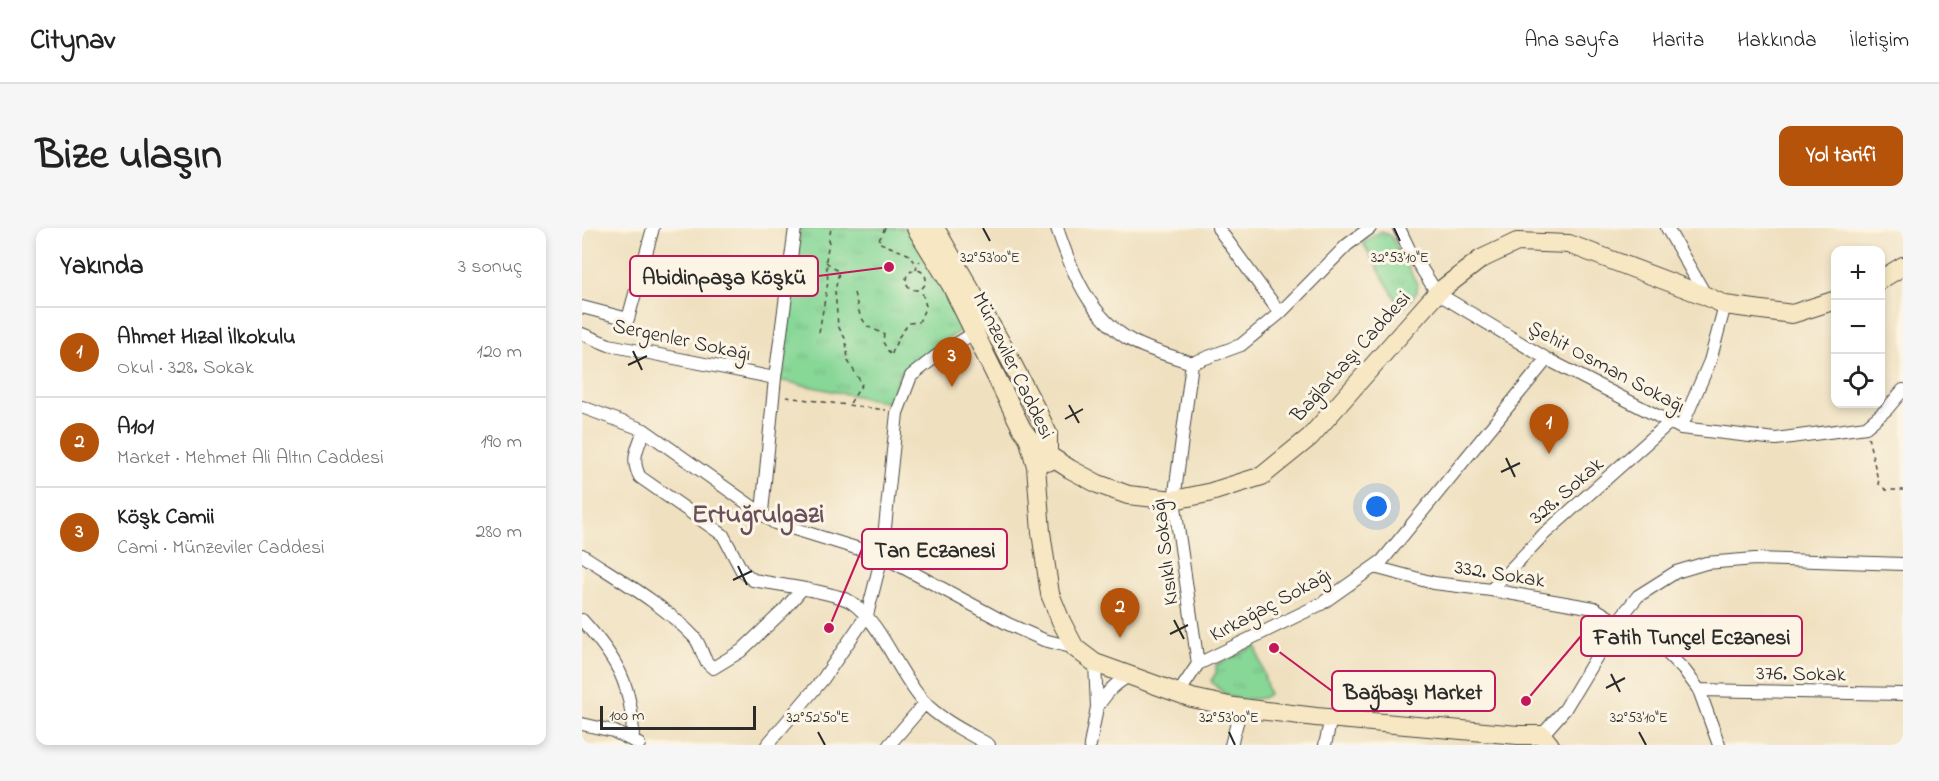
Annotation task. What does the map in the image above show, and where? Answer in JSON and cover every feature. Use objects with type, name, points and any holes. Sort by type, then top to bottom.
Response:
[{"type":"street","points":[[582,307],[628,319],[653,228]]},
{"type":"street","points":[[762,512],[775,378],[795,228]]},
{"type":"street","name":"Münzeviler Caddesi","points":[[916,228],[951,285],[1028,437],[1036,466],[1041,532],[1050,594],[1075,648],[1095,663],[1178,694],[1241,708],[1546,740]]},
{"type":"street","name":"Münzeviler Caddesi","points":[[935,228],[1004,348],[1048,434],[1047,475],[1041,532]]},
{"type":"street","points":[[1057,228],[1068,262],[1081,288],[1108,322],[1132,341],[1192,363],[1241,345],[1280,313],[1347,245],[1370,228]]},
{"type":"street","points":[[1218,228],[1280,313]]},
{"type":"street","name":"Şehit Osman Sokağı","points":[[1399,228],[1409,249],[1437,293],[1546,359],[1676,425],[1776,439],[1866,427]]},
{"type":"street","points":[[1667,228],[1706,296]]},
{"type":"street","name":"Bağlarbaşı Caddesi","points":[[1028,437],[1070,469],[1098,484],[1128,495],[1174,500],[1208,493],[1262,476],[1310,436],[1437,293],[1481,259],[1516,242],[1569,244],[1725,305],[1792,314],[1831,302]]},
{"type":"street","points":[[1885,277],[1903,266]]},
{"type":"street","points":[[1676,425],[1710,361],[1725,305]]},
{"type":"street","points":[[767,745],[823,679],[867,615],[882,556],[897,413],[911,376],[935,357],[974,333]]},
{"type":"street","name":"Sergenler Sokağı","points":[[582,334],[609,345],[775,378]]},
{"type":"street","name":"Kırkağaç Sokağı","points":[[1178,694],[1198,664],[1321,604],[1374,567],[1389,552],[1546,359]]},
{"type":"street","name":"Kısıklı Sokağı","points":[[1192,363],[1174,500],[1198,664]]},
{"type":"street","points":[[1866,427],[1886,410],[1903,390]]},
{"type":"street","points":[[582,406],[644,430],[775,523],[882,556],[1008,624],[1044,640],[1075,648]]},
{"type":"street","name":"328. Sokak","points":[[1491,590],[1544,535],[1676,425]]},
{"type":"street","points":[[644,430],[634,460],[634,468],[640,477],[723,536],[742,571],[753,580],[850,601],[867,615],[901,671],[925,703],[959,728],[989,745]]},
{"type":"street","points":[[1028,437],[1048,434]]},
{"type":"street","name":"Bağlarbaşı Caddesi","points":[[1048,434],[1098,484]]},
{"type":"street","points":[[1047,475],[1055,469],[1070,469]]},
{"type":"street","points":[[582,555],[656,605],[681,625],[696,639],[706,664],[713,668],[741,651],[785,609],[801,590]]},
{"type":"street","points":[[1546,740],[1618,621],[1638,596],[1676,572],[1706,563],[1755,559],[1903,564]]},
{"type":"street","name":"332. Sokak","points":[[1374,567],[1434,583],[1491,590],[1594,608],[1667,653],[1699,690]]},
{"type":"street","points":[[582,620],[614,658],[622,675],[633,717],[636,743]]},
{"type":"street","points":[[1090,745],[1097,707],[1095,663]]},
{"type":"street","points":[[1097,707],[1109,689],[1130,676]]},
{"type":"street","points":[[1699,690],[1719,745]]},
{"type":"street","name":"376. Sokak","points":[[1699,690],[1903,694]]},
{"type":"street","points":[[889,745],[925,703]]},
{"type":"street","points":[[1231,745],[1241,708]]},
{"type":"street","points":[[1326,745],[1330,718]]},
{"type":"street","points":[[582,724],[613,730],[636,743]]},
{"type":"path","points":[[819,332],[828,282],[826,262],[831,228]]},
{"type":"path","points":[[885,228],[878,242],[910,255],[917,264]]},
{"type":"path","points":[[826,262],[839,272],[834,291],[838,326],[846,340],[848,361],[862,384],[849,405]]},
{"type":"path","points":[[919,271],[925,276],[926,283],[921,289],[914,290],[908,285],[907,278],[911,272],[919,271]]},
{"type":"path","points":[[854,293],[860,315],[867,327],[884,334],[883,342],[891,356],[898,338],[909,323],[919,322],[926,306],[921,289]]},
{"type":"path","points":[[774,395],[897,413]]},
{"type":"path","points":[[1866,427],[1879,484],[1886,490],[1903,490]]},
{"type":"green space","points":[[800,228],[915,228],[969,324],[900,373],[890,403],[778,380],[797,265]]},
{"type":"green space","points":[[1381,231],[1391,236],[1417,284],[1417,292],[1402,310],[1363,243]]},
{"type":"green space","points":[[1256,646],[1269,694],[1267,696],[1255,699],[1236,698],[1221,691],[1211,681],[1216,673],[1216,665]]},
{"type":"place","name":"Abidinpaşa Köşkü","points":[[889,267]]},
{"type":"place","name":"Köşk Camii","points":[[952,387]]},
{"type":"place","name":"Ahmet Hızal İlkokulu","points":[[1549,454]]},
{"type":"place","name":"Tan Eczanesi","points":[[829,628]]},
{"type":"place","name":"A101","points":[[1120,638]]},
{"type":"place","name":"Bağbaşı Market","points":[[1274,648]]},
{"type":"place","name":"Fatih Tunçel Eczanesi","points":[[1526,701]]},
{"type":"district","name":"Ertuğrulgazi","points":[[758,513]]}]
